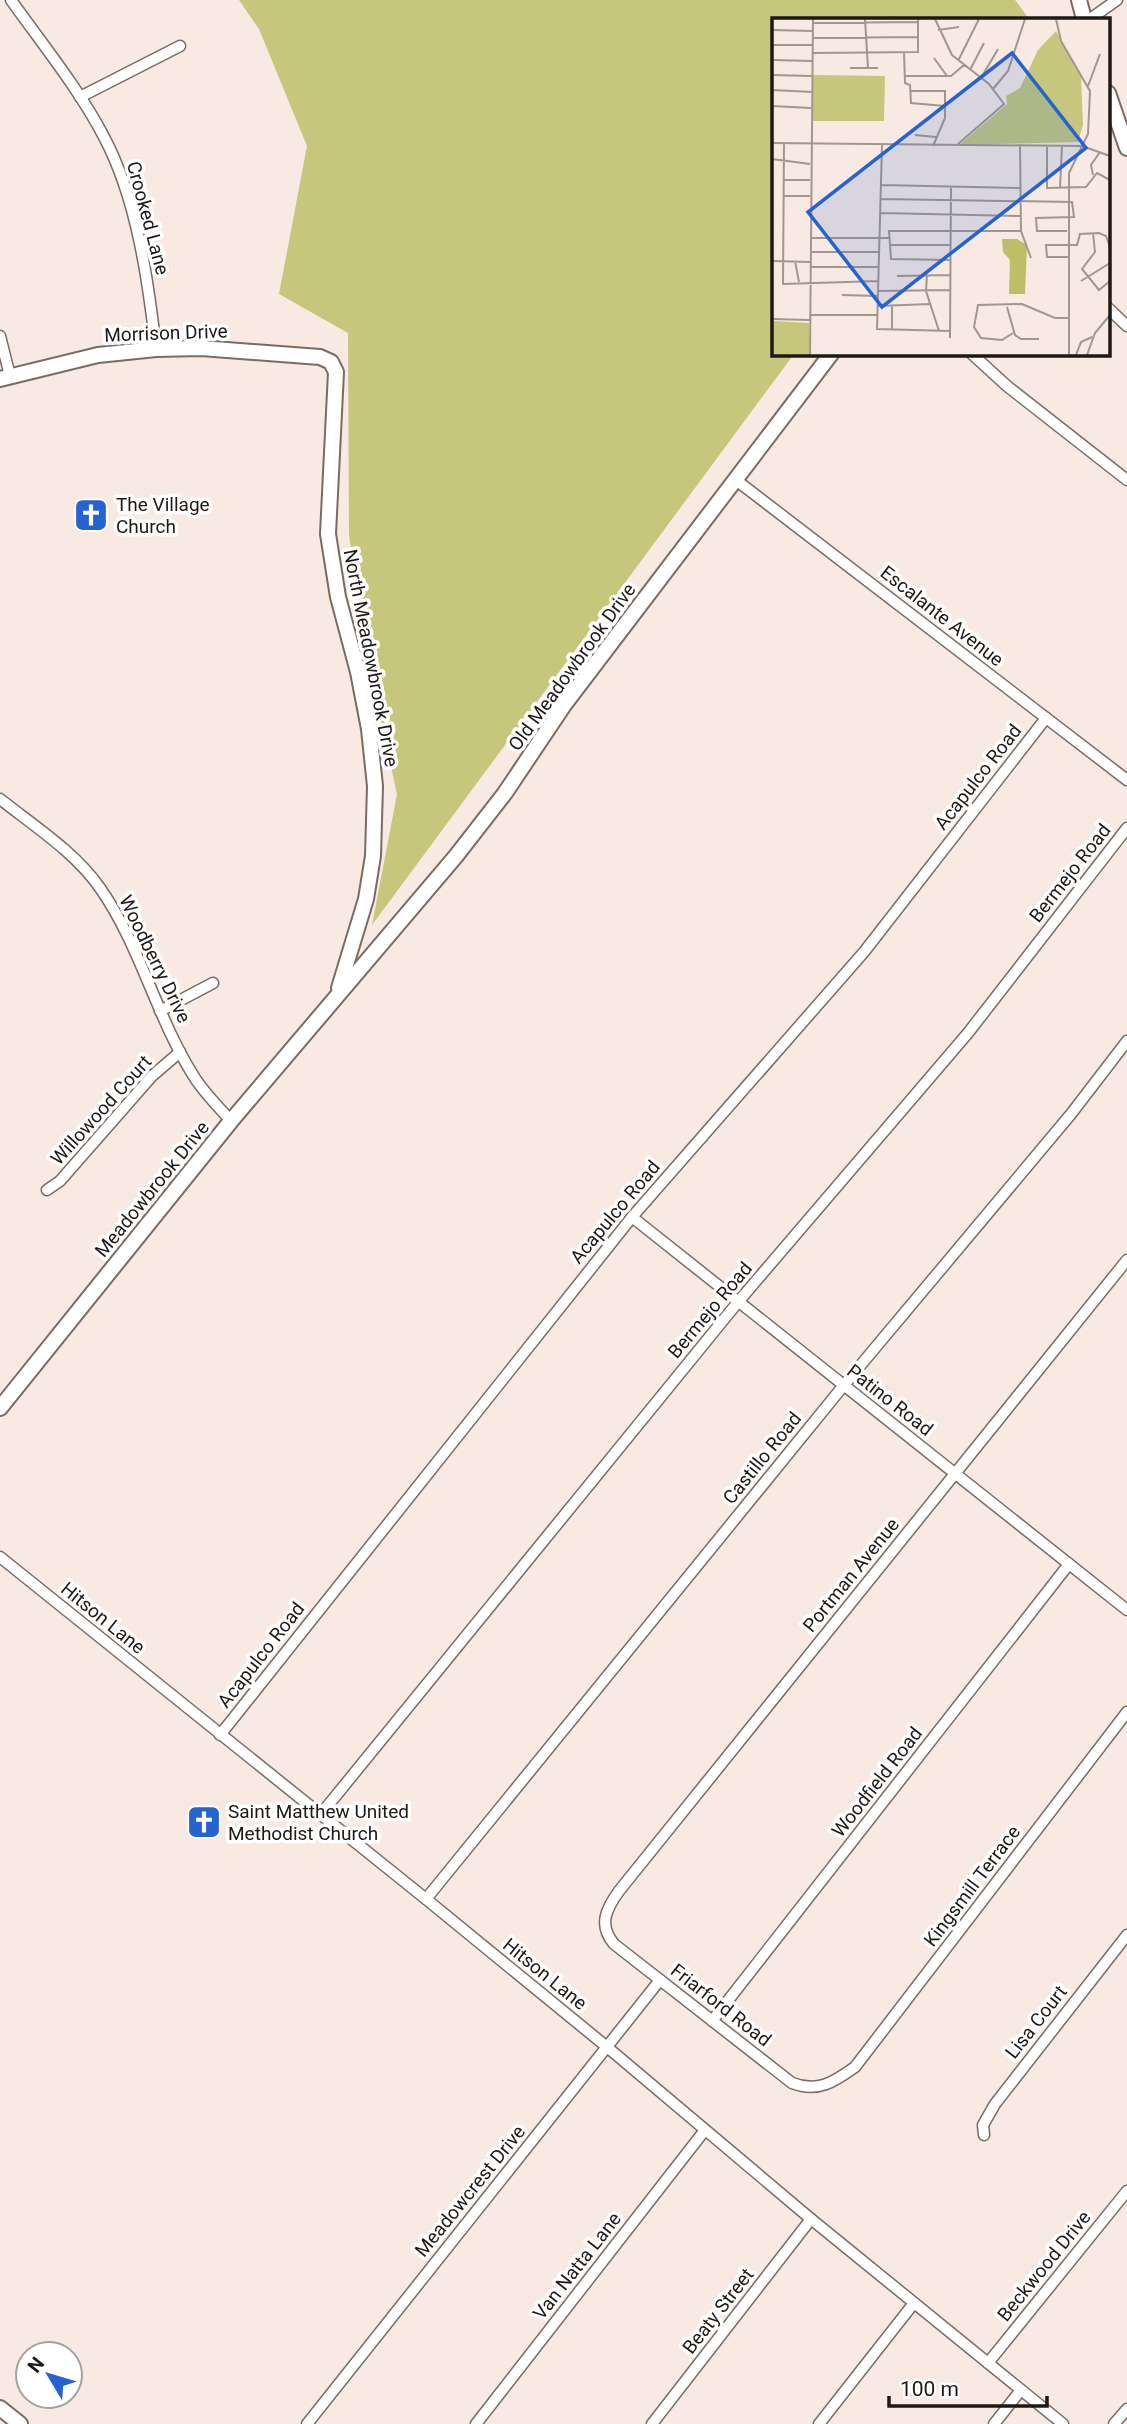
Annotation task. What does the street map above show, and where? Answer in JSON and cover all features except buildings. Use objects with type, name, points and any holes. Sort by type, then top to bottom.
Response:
[{"type":"main road","points":[[1079,0],[1084,18]]},
{"type":"main road","points":[[1110,99],[1127,148]]},
{"type":"main road","name":"Morrison Drive","points":[[5,377],[98,355],[156,349],[265,351],[320,357],[333,365]]},
{"type":"main road","name":"Old Meadowbrook Drive","points":[[337,996],[456,856],[505,793],[564,705],[830,355]]},
{"type":"main road","name":"North Meadowbrook Drive","points":[[333,365],[336,373],[328,534],[338,597],[358,672],[369,729],[375,786],[373,856],[366,899],[337,996]]},
{"type":"main road","name":"Meadowbrook Drive","points":[[0,1408],[231,1121],[337,996]]},
{"type":"main road","points":[[0,2409],[20,2424]]},
{"type":"street","name":"Crooked Lane","points":[[11,0],[80,97],[105,138],[120,171],[141,248],[156,349]]},
{"type":"street","points":[[1091,18],[1117,0]]},
{"type":"street","points":[[80,97],[180,46]]},
{"type":"street","points":[[1110,310],[1127,326]]},
{"type":"street","points":[[0,336],[5,377]]},
{"type":"street","points":[[973,355],[1007,386],[1127,480]]},
{"type":"street","name":"Escalante Avenue","points":[[736,480],[1127,780]]},
{"type":"street","name":"Acapulco Road","points":[[220,1735],[632,1217],[864,952],[1046,718]]},
{"type":"street","name":"Woodberry Drive","points":[[1,802],[90,874],[126,932],[160,1011],[194,1078],[231,1121]]},
{"type":"street","name":"Bermejo Road","points":[[321,1814],[738,1302],[968,1033],[1127,828]]},
{"type":"street","points":[[160,1011],[213,983]]},
{"type":"street","name":"Castillo Road","points":[[426,1899],[844,1385],[1071,1114],[1127,1041]]},
{"type":"street","name":"Willowood Court","points":[[47,1190],[60,1181],[152,1076],[180,1052]]},
{"type":"street","name":"Patino Road","points":[[632,1217],[1127,1610]]},
{"type":"street","name":"Portman Avenue","points":[[607,1914],[619,1891],[1127,1260]]},
{"type":"street","name":"Hitson Lane","points":[[0,1557],[426,1899],[1063,2424]]},
{"type":"street","name":"Woodfield Road","points":[[712,2021],[1069,1564]]},
{"type":"street","name":"Kingsmill Terrace","points":[[840,2077],[855,2067],[1127,1712]]},
{"type":"street","name":"Friarford Road","points":[[607,1914],[604,1928],[614,1944],[792,2083],[811,2088],[823,2087],[840,2077]]},
{"type":"street","name":"Lisa Court","points":[[984,2135],[983,2124],[995,2104],[1127,1935]]},
{"type":"street","name":"Meadowcrest Drive","points":[[307,2424],[660,1980]]},
{"type":"street","name":"Van Natta Lane","points":[[476,2424],[705,2130]]},
{"type":"street","name":"Beckwood Drive","points":[[988,2363],[1127,2191]]},
{"type":"street","name":"Beaty Street","points":[[652,2424],[811,2219]]},
{"type":"street","points":[[819,2424],[914,2303]]},
{"type":"street","points":[[994,2424],[1021,2390]]},
{"type":"street","points":[[1114,2424],[1127,2409]]},
{"type":"shaded area","points":[[239,0],[1015,0],[1028,18],[772,18],[772,355],[793,355],[372,925],[397,794],[364,646],[349,534],[348,333],[279,294],[307,146],[259,29]]},
{"type":"place","name":"The Village Church","points":[[91,515]]},
{"type":"place","name":"Saint Matthew United Methodist Church","points":[[204,1822]]}]
